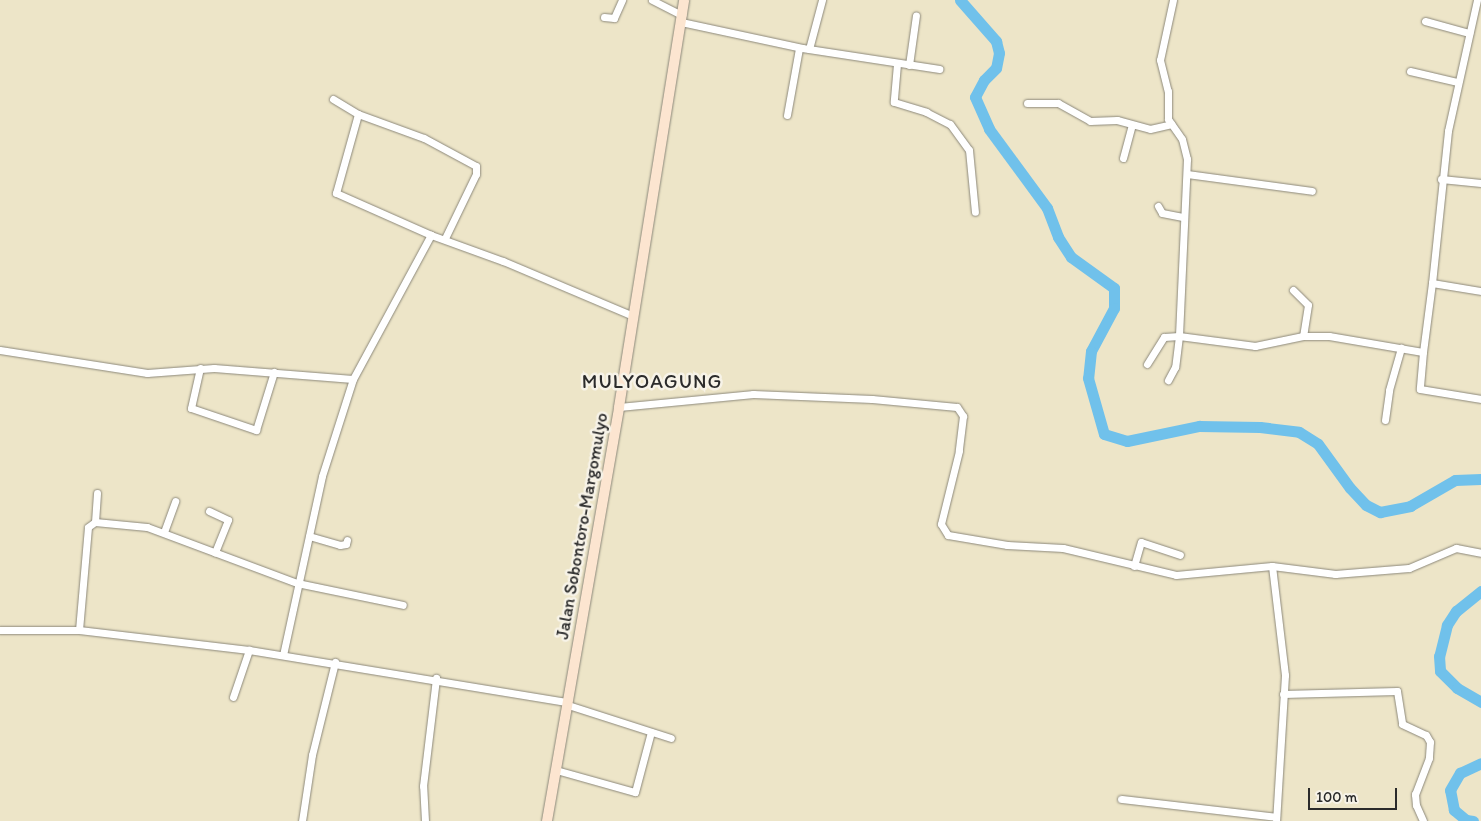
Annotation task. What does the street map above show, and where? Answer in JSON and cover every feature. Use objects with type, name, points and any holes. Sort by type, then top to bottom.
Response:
[{"type":"street","points":[[604,17],[614,18],[622,0]]},
{"type":"street","points":[[652,0],[681,19],[799,48],[939,69]]},
{"type":"street","name":"Jalan Sobontoro-Margomulyo","points":[[547,821],[619,407],[684,0]]},
{"type":"street","points":[[809,50],[822,0]]},
{"type":"street","points":[[1164,0],[1173,0],[1160,60],[1168,86],[1167,114],[1185,148],[1186,174],[1179,336],[1175,368],[1168,380]]},
{"type":"street","points":[[1477,0],[1457,82],[1441,179],[1420,389],[1481,399]]},
{"type":"street","points":[[909,65],[916,15]]},
{"type":"street","points":[[1425,21],[1469,33]]},
{"type":"street","points":[[787,116],[799,48]]},
{"type":"street","points":[[897,64],[894,102],[926,112],[950,124],[969,150],[975,212]]},
{"type":"street","points":[[1410,71],[1457,82]]},
{"type":"street","points":[[333,99],[358,114],[424,138],[476,166],[476,174],[445,238]]},
{"type":"street","points":[[1027,103],[1058,103],[1090,121],[1117,120],[1150,129],[1171,124]]},
{"type":"street","points":[[358,114],[336,193],[431,235],[445,238],[633,316]]},
{"type":"street","points":[[1124,158],[1132,125]]},
{"type":"street","points":[[1186,174],[1312,191]]},
{"type":"street","points":[[1441,179],[1481,183]]},
{"type":"street","points":[[1158,206],[1162,213],[1183,217]]},
{"type":"street","points":[[283,654],[297,583],[322,476],[353,379],[431,235]]},
{"type":"street","points":[[1432,284],[1481,291]]},
{"type":"street","points":[[1293,290],[1308,304],[1303,336]]},
{"type":"street","points":[[1147,364],[1164,337],[1179,336],[1255,346],[1303,336],[1338,337],[1423,352]]},
{"type":"street","points":[[1385,420],[1389,390],[1402,348]]},
{"type":"street","points":[[0,350],[147,373],[200,368],[353,379]]},
{"type":"street","points":[[200,368],[191,408],[256,430],[274,372]]},
{"type":"street","points":[[619,407],[753,394],[863,398],[957,407],[962,412],[962,426],[957,466],[942,519],[945,533],[1001,544],[1062,548],[1134,566],[1182,575],[1272,566],[1335,574],[1409,568],[1456,548],[1481,553]]},
{"type":"street","points":[[95,522],[97,492]]},
{"type":"street","points":[[164,532],[175,501]]},
{"type":"street","points":[[209,511],[228,520],[216,553]]},
{"type":"street","points":[[79,630],[88,527],[95,522],[164,532],[297,583],[403,605]]},
{"type":"street","points":[[309,536],[344,545],[347,540]]},
{"type":"street","points":[[1134,566],[1141,542],[1180,554]]},
{"type":"street","points":[[1121,799],[1276,819],[1285,675],[1272,566]]},
{"type":"street","points":[[4,629],[79,630],[283,654],[436,678],[568,704],[671,738]]},
{"type":"street","points":[[233,697],[249,650]]},
{"type":"street","points":[[302,821],[312,755],[335,662]]},
{"type":"street","points":[[425,821],[423,786],[436,678]]},
{"type":"street","points":[[1283,694],[1396,690],[1402,724],[1426,735],[1430,742],[1429,758],[1416,794],[1416,805],[1423,821]]},
{"type":"street","points":[[556,770],[635,792],[651,732]]},
{"type":"waterway","points":[[960,0],[996,41],[999,53],[996,68],[984,80],[975,97],[989,129],[1047,208],[1058,237],[1071,257],[1114,288],[1114,308],[1091,351],[1088,378],[1104,434],[1127,441],[1199,426],[1260,427],[1299,432],[1318,444],[1350,488],[1366,505],[1380,512],[1410,506],[1455,480],[1481,479]]},
{"type":"waterway","points":[[1481,591],[1456,611],[1447,625],[1439,656],[1440,671],[1457,688],[1481,702]]},
{"type":"waterway","points":[[1473,821],[1466,820],[1454,810],[1450,790],[1460,773],[1481,763]]},
{"type":"district","name":"MULYOAGUNG","points":[[652,381]]}]
